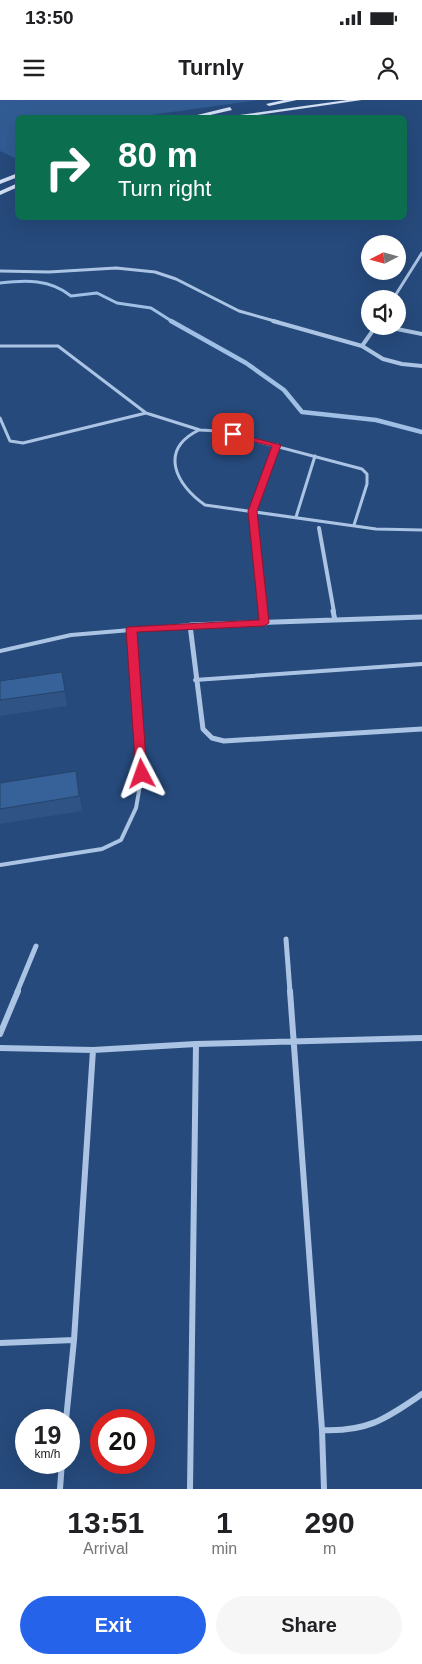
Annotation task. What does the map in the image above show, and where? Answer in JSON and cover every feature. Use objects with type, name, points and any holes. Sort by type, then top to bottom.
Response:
[{"type":"main road","points":[[258,105],[294,100]]},
{"type":"main road","points":[[243,115],[360,100]]},
{"type":"main road","points":[[202,115],[240,108]]},
{"type":"main road","points":[[0,182],[15,176]]},
{"type":"main road","points":[[0,193],[15,186]]},
{"type":"street","points":[[398,290],[422,253]]},
{"type":"street","points":[[0,271],[64,271],[104,268],[155,272],[187,284],[238,311],[362,346],[383,359],[402,364],[422,366]]},
{"type":"street","points":[[406,331],[422,334]]},
{"type":"street","points":[[362,346],[370,335]]},
{"type":"street","points":[[252,511],[264,623]]},
{"type":"street","points":[[319,528],[335,620]]},
{"type":"street","points":[[422,618],[190,625],[195,680],[203,729],[212,738],[224,741],[422,728]]},
{"type":"street","points":[[286,939],[322,1430],[324,1489]]},
{"type":"street","points":[[0,1034],[36,946]]},
{"type":"street","points":[[0,1048],[93,1050],[196,1044],[422,1038]]},
{"type":"street","points":[[190,1489],[196,1044]]},
{"type":"street","points":[[67,1409],[74,1340],[93,1050]]},
{"type":"street","points":[[0,1343],[74,1340]]},
{"type":"street","points":[[322,1430],[343,1432],[372,1426],[422,1394]]},
{"type":"street","points":[[60,1489],[61,1474]]},
{"type":"lane","points":[[0,346],[58,346],[146,413],[200,430],[218,431],[277,445],[355,467],[367,474],[367,484],[354,524]]},
{"type":"lane","points":[[0,418],[10,441],[23,443],[146,413]]},
{"type":"lane","points":[[200,430],[188,435],[181,444],[174,461],[178,481],[191,496],[205,505],[376,528],[422,530]]},
{"type":"lane","points":[[252,511],[277,445]]},
{"type":"lane","points":[[296,517],[315,456]]},
{"type":"lane","points":[[0,651],[32,640],[75,634],[190,625]]},
{"type":"lane","points":[[0,865],[102,849],[121,840],[136,808],[142,774],[132,629]]},
{"type":"lane","points":[[195,680],[422,664]]},
{"type":"shaded area","points":[[0,100],[257,100],[151,115],[15,115],[15,158],[0,151]]},
{"type":"building","points":[[62,672],[65,691],[0,700],[0,681]]},
{"type":"building","points":[[76,771],[79,796],[0,809],[0,783]]},
{"type":"waterway","points":[[0,283],[37,282],[55,286],[71,296],[97,293],[117,303],[151,308],[173,322]]},
{"type":"waterway","points":[[171,321],[246,363],[284,390],[302,412],[376,420],[422,432]]},
{"type":"route","points":[[142,774],[132,629],[264,623],[252,511],[277,445],[233,434]]}]
